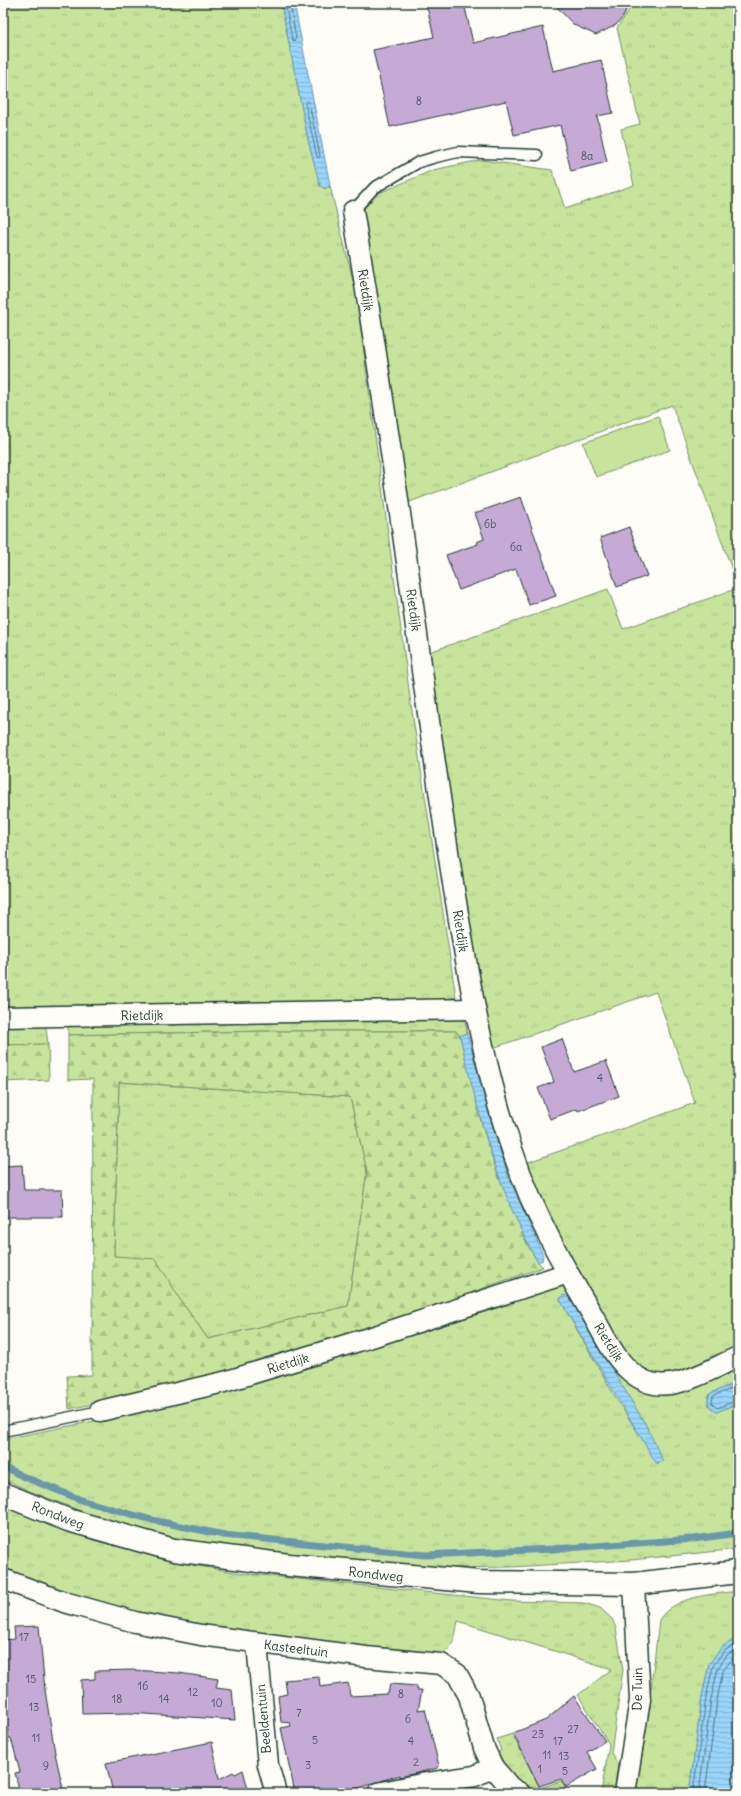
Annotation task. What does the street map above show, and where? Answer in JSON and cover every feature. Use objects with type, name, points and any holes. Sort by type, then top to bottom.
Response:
[{"type":"main road","name":"Rondweg","points":[[3,1490],[12,1498],[98,1530],[174,1550],[225,1558],[417,1578],[479,1582],[634,1584],[738,1572]]},
{"type":"street","name":"Rietdijk","points":[[353,211],[394,464],[437,776],[474,1009],[491,1076],[514,1155],[537,1213],[568,1273],[624,1366],[642,1380],[665,1386],[677,1383],[738,1357]]},
{"type":"street","name":"Rietdijk","points":[[3,1018],[474,1009]]},
{"type":"street","name":"Rietdijk","points":[[100,1411],[224,1382],[375,1336],[568,1273]]},
{"type":"street","name":"Kasteeltuin","points":[[3,1579],[64,1602],[135,1622],[201,1635],[257,1643],[441,1664],[457,1674],[469,1696],[484,1748],[493,1767],[510,1787],[520,1793]]},
{"type":"street","name":"De Tuin","points":[[625,1793],[640,1700],[634,1584]]},
{"type":"street","name":"Beeldentuin","points":[[257,1643],[268,1765],[276,1793]]},
{"type":"street","points":[[378,1793],[421,1784],[475,1776],[493,1767]]},
{"type":"lane","points":[[353,211],[374,188],[397,174],[430,159],[458,152],[537,155]]},
{"type":"lane","name":"Rietdijk","points":[[3,1431],[100,1411]]},
{"type":"green space","points":[[3,3],[281,3],[309,144],[329,188],[330,186],[356,293],[411,705],[456,997],[432,1002],[3,1008]]},
{"type":"green space","points":[[630,3],[738,3],[738,586],[672,405],[404,504],[361,226],[365,207],[377,194],[433,170],[481,160],[552,170],[565,209],[634,185],[621,129],[640,124],[617,28],[628,12]]},
{"type":"green space","points":[[658,416],[670,450],[596,477],[583,443]]},
{"type":"green space","points":[[738,588],[738,1350],[683,1375],[662,1378],[632,1365],[597,1311],[523,1164],[695,1103],[656,992],[490,1049],[424,654],[608,589],[623,629]]},
{"type":"green space","points":[[456,1017],[465,1021],[467,1033],[460,1036],[455,1031],[270,1031],[68,1035],[68,1028],[75,1021]]},
{"type":"green space","points":[[3,1022],[40,1022],[46,1028],[48,1044],[3,1045]]},
{"type":"green space","points":[[270,1031],[456,1031],[460,1036],[482,1125],[496,1170],[527,1244],[537,1261],[543,1267],[362,1331],[289,1355],[184,1384],[69,1409],[67,1376],[92,1375],[93,1079],[68,1080],[68,1035]],"holes":[[[119,1082],[350,1097],[367,1171],[348,1306],[208,1339],[181,1301],[156,1259],[114,1256]]]},
{"type":"green space","points":[[48,1044],[49,1080],[3,1082],[3,1045]]},
{"type":"green space","points":[[119,1082],[350,1097],[367,1171],[348,1306],[208,1339],[181,1301],[114,1256]]},
{"type":"green space","points":[[559,1285],[565,1287],[636,1385],[738,1365],[738,1382],[711,1393],[708,1396],[708,1405],[717,1412],[738,1403],[738,1549],[631,1560],[511,1567],[440,1568],[206,1545],[141,1530],[91,1515],[3,1479],[3,1439],[130,1414]],"holes":[[[561,1297],[569,1297],[647,1427],[658,1464],[617,1400],[560,1300]]]},
{"type":"green space","points":[[3,1505],[93,1540],[181,1563],[240,1573],[512,1601],[584,1603],[600,1608],[612,1619],[616,1628],[623,1670],[611,1753],[618,1764],[614,1793],[601,1793],[609,1744],[578,1695],[612,1669],[458,1621],[452,1644],[442,1656],[285,1643],[144,1618],[3,1576]]},
{"type":"green space","points":[[738,1591],[738,1638],[733,1640],[709,1664],[702,1697],[689,1793],[636,1793],[648,1713],[659,1620],[674,1605],[684,1601],[705,1595]]},
{"type":"green space","points":[[512,1734],[540,1788],[561,1781],[568,1792],[572,1793],[529,1793],[493,1755],[501,1751],[497,1739]]},
{"type":"water","points":[[281,3],[294,3],[330,185],[325,189],[320,186],[309,144]]},
{"type":"water","points":[[467,1033],[496,1138],[508,1175],[543,1255],[542,1261],[537,1261],[523,1234],[500,1180],[482,1123],[460,1036]]},
{"type":"water","points":[[563,1295],[569,1297],[647,1427],[663,1461],[656,1463],[560,1300]]},
{"type":"water","points":[[738,1382],[738,1403],[717,1412],[714,1411],[710,1407],[708,1401],[711,1393]]},
{"type":"water","points":[[738,1638],[738,1793],[689,1793],[702,1697],[709,1664],[721,1648]]},
{"type":"building","points":[[426,3],[464,3],[473,43],[543,27],[553,71],[601,60],[613,113],[597,116],[607,162],[571,171],[560,125],[514,135],[506,101],[390,127],[373,50],[434,37]]},
{"type":"building","points":[[553,3],[629,3],[623,17],[616,25],[596,35],[574,25]]},
{"type":"building","points":[[521,497],[556,596],[529,605],[516,569],[459,590],[446,555],[478,544],[477,542],[484,539],[475,513]]},
{"type":"building","points":[[629,527],[647,576],[617,587],[600,538]]},
{"type":"building","points":[[562,1039],[574,1072],[606,1061],[619,1096],[578,1111],[577,1109],[550,1119],[538,1088],[554,1082],[541,1047]]},
{"type":"building","points":[[22,1165],[24,1190],[62,1190],[63,1217],[3,1217],[3,1166]]},
{"type":"building","points":[[39,1626],[45,1690],[55,1753],[64,1793],[20,1793],[15,1773],[20,1772],[11,1738],[8,1738],[4,1707],[9,1706],[3,1677],[3,1640],[15,1639],[14,1627]]},
{"type":"building","points":[[133,1670],[179,1673],[218,1679],[216,1688],[232,1690],[235,1720],[130,1713],[82,1714],[81,1680],[95,1679],[95,1671]]},
{"type":"building","points":[[319,1677],[320,1687],[348,1683],[350,1696],[388,1694],[390,1684],[417,1686],[417,1690],[422,1690],[418,1710],[425,1709],[439,1766],[438,1768],[400,1777],[400,1775],[342,1793],[295,1793],[281,1728],[291,1726],[290,1723],[281,1722],[278,1696],[287,1694],[285,1680]]},
{"type":"building","points":[[574,1696],[605,1741],[587,1752],[597,1769],[566,1787],[561,1779],[539,1786],[513,1733],[546,1720]]},
{"type":"building","points":[[212,1742],[219,1779],[233,1772],[235,1774],[243,1770],[249,1793],[113,1793],[106,1763]]},
{"type":"waterway","points":[[3,1466],[22,1476],[84,1501],[152,1520],[224,1535],[425,1555],[553,1549],[694,1539],[738,1533]]}]
